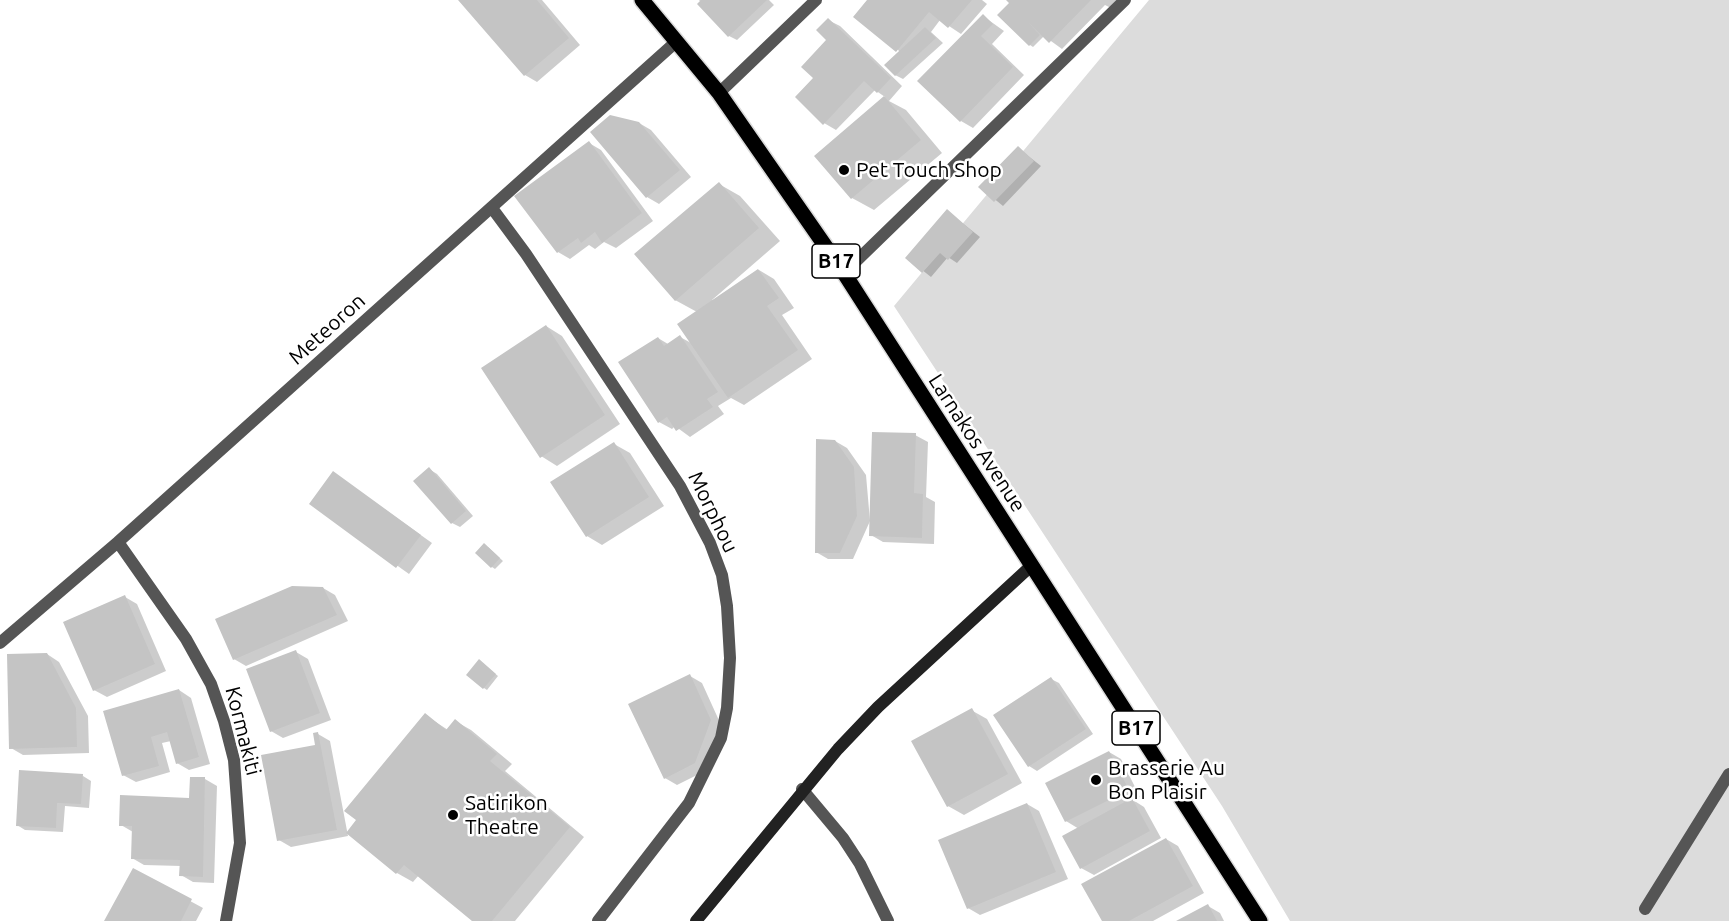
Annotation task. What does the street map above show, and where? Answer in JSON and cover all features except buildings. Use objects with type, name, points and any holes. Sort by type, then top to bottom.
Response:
[{"type":"main road","name":"Larnakos Avenue","points":[[642,0],[719,93],[844,273],[1260,921]]},
{"type":"street","points":[[719,93],[816,0]]},
{"type":"street","points":[[844,273],[1125,0]]},
{"type":"street","name":"Meteoron","points":[[0,643],[118,542],[677,41]]},
{"type":"street","name":"Morphou","points":[[492,208],[526,254],[680,486],[710,543],[722,575],[727,606],[730,658],[727,708],[721,738],[689,803],[598,921]]},
{"type":"street","name":"Kormakiti","points":[[118,542],[186,639],[212,684],[224,721],[234,760],[240,843],[226,921]]},
{"type":"street","points":[[696,921],[802,789],[878,707],[1031,566]]},
{"type":"street","points":[[1645,909],[1729,774]]},
{"type":"street","points":[[802,789],[843,838],[860,864],[888,921]]},
{"type":"shaded area","points":[[1149,0],[1729,0],[1729,921],[1290,921],[1222,806],[894,306]]},
{"type":"place","name":"Pet Touch Shop","points":[[844,170]]},
{"type":"place","name":"Brasserie Au Bon Plaisir","points":[[1096,780]]},
{"type":"place","name":"Satirikon Theatre","points":[[453,815]]}]
